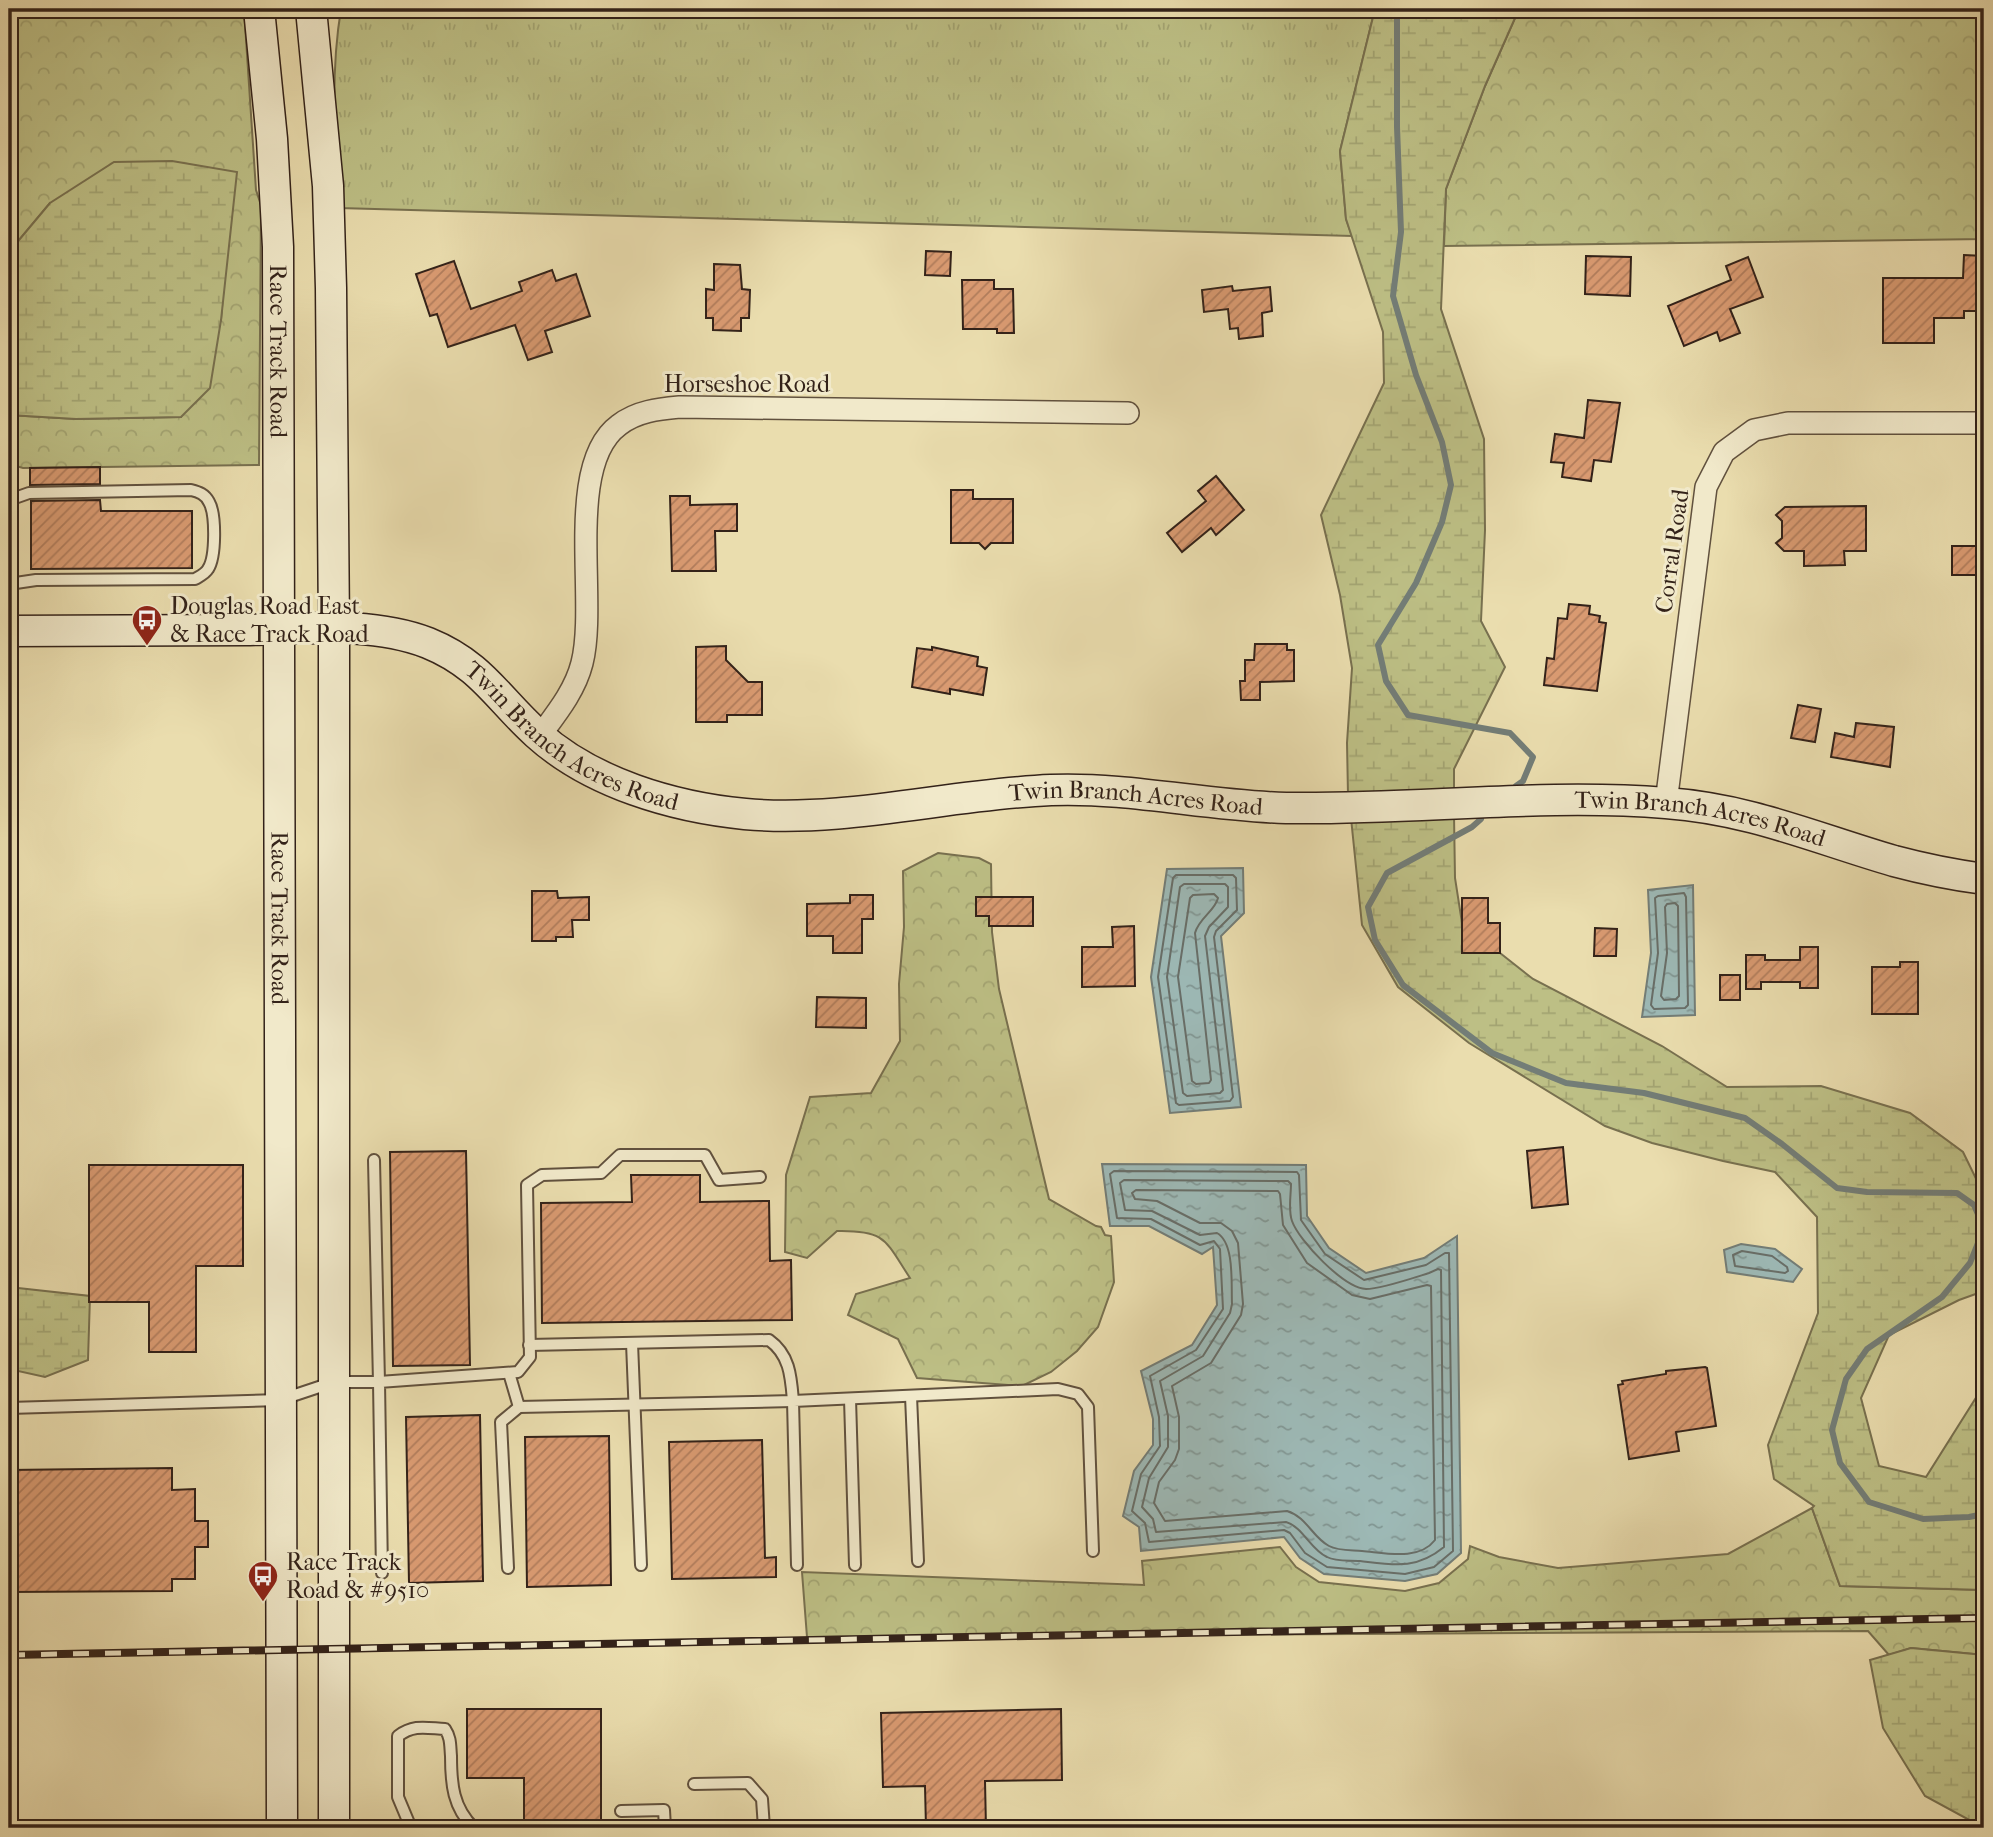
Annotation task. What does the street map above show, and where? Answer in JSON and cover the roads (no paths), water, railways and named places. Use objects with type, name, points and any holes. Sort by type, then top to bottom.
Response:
[{"type":"main road","name":"Race Track Road","points":[[259,9],[272,139],[278,247],[282,1828]]},
{"type":"main road","points":[[311,9],[328,186],[334,629],[334,1828]]},
{"type":"main road","name":"Twin Branch Acres Road","points":[[9,631],[334,629],[401,635],[451,655],[473,668],[540,737],[572,760],[611,780],[677,801],[747,814],[831,813],[1006,793],[1076,789],[1284,808],[1582,801],[1666,803],[1739,813],[1894,861],[1984,879]]},
{"type":"street","name":"Horseshoe Road","points":[[540,737],[576,680],[582,662],[586,636],[589,482],[597,454],[618,425],[655,410],[680,407],[1128,413]]},
{"type":"street","name":"Corral Road","points":[[1666,803],[1706,487],[1724,452],[1754,430],[1788,422],[1984,423]]},
{"type":"lane","points":[[9,503],[29,492],[191,489],[203,494],[213,512],[214,548],[207,572],[195,579],[36,580],[9,584]]},
{"type":"lane","points":[[9,1408],[280,1400],[334,1382],[379,1382],[518,1372],[530,1357],[527,1185],[541,1175],[601,1173],[620,1155],[705,1155],[719,1180],[760,1177]]},
{"type":"lane","points":[[374,1160],[382,1573]]},
{"type":"lane","points":[[529,1345],[769,1340],[782,1349],[791,1378],[793,1401],[797,1565]]},
{"type":"lane","points":[[632,1343],[641,1565]]},
{"type":"lane","points":[[509,1373],[519,1408]]},
{"type":"lane","points":[[508,1568],[501,1422],[519,1408],[850,1399],[1058,1389],[1078,1394],[1088,1407],[1093,1551]]},
{"type":"lane","points":[[911,1396],[918,1561]]},
{"type":"lane","points":[[850,1399],[855,1565]]},
{"type":"lane","points":[[411,1828],[398,1797],[398,1736],[409,1728],[445,1729],[450,1737],[452,1790],[458,1810],[474,1828]]},
{"type":"lane","points":[[694,1784],[748,1783],[762,1799],[764,1828]]},
{"type":"lane","points":[[621,1811],[664,1810],[665,1828]]},
{"type":"water","points":[[1243,868],[1244,913],[1221,936],[1241,1107],[1170,1113],[1151,977],[1167,869]]},
{"type":"water","points":[[1693,885],[1695,1015],[1642,1017],[1651,953],[1648,890]]},
{"type":"water","points":[[1102,1164],[1306,1165],[1307,1216],[1329,1248],[1366,1273],[1424,1258],[1457,1236],[1461,1553],[1437,1574],[1405,1581],[1324,1574],[1300,1558],[1284,1537],[1141,1551],[1139,1527],[1123,1516],[1134,1471],[1153,1445],[1153,1419],[1141,1371],[1192,1345],[1217,1305],[1213,1247],[1202,1254],[1149,1226],[1110,1226]]},
{"type":"water","points":[[1741,1244],[1775,1249],[1802,1269],[1793,1282],[1727,1272],[1724,1250]]},
{"type":"waterway","points":[[1397,9],[1397,127],[1401,232],[1393,296],[1416,375],[1442,442],[1451,485],[1442,522],[1416,583],[1378,645],[1386,681],[1408,715],[1510,733],[1533,757],[1523,781],[1516,786]]},
{"type":"waterway","points":[[1481,819],[1472,827],[1387,873],[1368,907],[1375,940],[1403,985],[1492,1053],[1566,1083],[1644,1093],[1745,1118],[1837,1188],[1867,1192],[1957,1193],[1974,1205],[1984,1228],[1970,1263],[1942,1297],[1867,1349],[1846,1379],[1832,1430],[1840,1463],[1869,1502],[1923,1519],[1984,1514]]},
{"type":"railway","points":[[9,1655],[1984,1618]]},
{"type":"place","name":"Douglas Road East & Race Track Road","points":[[147,647]]},
{"type":"place","name":"Race Track Road & #9510","points":[[263,1603]]}]
